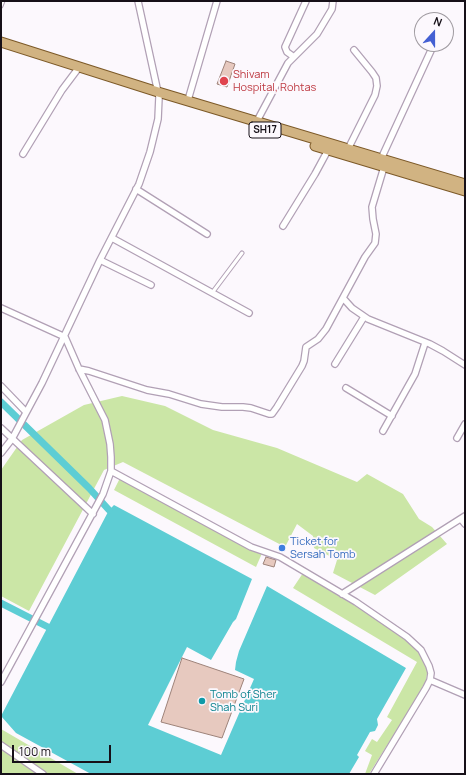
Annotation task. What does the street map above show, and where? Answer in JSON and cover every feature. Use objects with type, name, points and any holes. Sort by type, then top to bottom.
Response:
[{"type":"main road","name":"SH17","points":[[2,44],[67,64],[79,66],[328,150],[465,184]]},
{"type":"main road","name":"SH17","points":[[67,64],[77,70],[159,94],[188,100],[348,149],[382,163],[465,192]]},
{"type":"street","points":[[1,453],[12,439],[42,383],[100,260],[136,189],[154,139],[158,118],[159,94],[138,1]]},
{"type":"street","points":[[188,100],[217,1]]},
{"type":"street","points":[[294,57],[287,52],[285,47],[306,1]]},
{"type":"street","points":[[257,121],[282,74],[294,57],[317,34],[332,9],[333,1]]},
{"type":"street","points":[[348,149],[375,95],[377,86],[376,78],[354,50]]},
{"type":"street","points":[[79,369],[146,390],[169,394],[201,404],[251,408],[272,414],[302,366],[306,347],[322,335],[364,257],[375,242],[376,234],[372,207],[382,163],[431,52]]},
{"type":"street","points":[[23,154],[62,90],[77,70]]},
{"type":"street","points":[[283,226],[328,150]]},
{"type":"street","points":[[136,189],[207,234]]},
{"type":"street","points":[[112,238],[249,313]]},
{"type":"street","points":[[100,260],[151,285]]},
{"type":"street","points":[[343,298],[352,308],[364,317],[443,351],[465,365]]},
{"type":"street","points":[[1,308],[64,337],[105,420],[110,444],[111,471],[103,494],[94,512],[1,682]]},
{"type":"street","points":[[336,364],[364,317]]},
{"type":"street","points":[[383,431],[415,374],[425,343]]},
{"type":"street","points":[[1,386],[26,414]]},
{"type":"street","points":[[346,388],[392,416]]},
{"type":"street","points":[[457,438],[465,424]]},
{"type":"street","points":[[1,428],[94,512]]},
{"type":"street","points":[[111,471],[250,547],[280,557],[342,594],[392,626],[416,644],[426,658],[431,673],[430,680],[374,774]]},
{"type":"street","points":[[342,594],[463,517],[465,524]]},
{"type":"street","points":[[430,680],[465,695]]},
{"type":"street","points":[[1,744],[43,774]]},
{"type":"lane","points":[[1,6],[3,1]]},
{"type":"lane","points":[[212,293],[242,253]]},
{"type":"green space","points":[[122,396],[165,406],[213,430],[277,448],[357,482],[367,474],[403,494],[419,519],[432,527],[447,544],[375,595],[333,573],[337,560],[314,548],[313,536],[297,524],[285,547],[123,462],[104,470],[29,611],[1,596],[1,470],[22,440],[84,405]]},
{"type":"green space","points":[[127,476],[263,551],[256,567],[114,490],[120,478]]},
{"type":"green space","points":[[303,573],[397,632],[420,652],[428,666],[426,681],[420,693],[369,774],[365,774],[372,755],[365,751],[372,739],[377,742],[392,720],[387,717],[417,662],[293,588]]},
{"type":"green space","points":[[1,729],[78,774],[1,774]]},
{"type":"water","points":[[114,505],[252,579],[236,619],[211,660],[187,647],[148,725],[221,755],[254,679],[235,670],[236,662],[239,651],[267,586],[406,668],[377,719],[378,725],[375,731],[370,732],[357,755],[359,757],[349,774],[91,774],[16,733],[1,716],[109,510]]},
{"type":"building","points":[[226,61],[235,64],[227,87],[217,84]]},
{"type":"building","points":[[266,557],[276,560],[274,567],[263,564]]},
{"type":"building","name":"Tomb of Sher Shah Suri","points":[[182,658],[244,679],[222,738],[161,722]]},
{"type":"waterway","points":[[1,402],[89,488],[109,510]]},
{"type":"waterway","points":[[1,603],[48,627]]},
{"type":"place","name":"Shivam Hospital, Rohtas","points":[[224,81]]},
{"type":"place","name":"Ticket for Sersah Tomb","points":[[282,548]]},
{"type":"place","name":"Tomb of Sher Shah Suri","points":[[202,701]]}]
